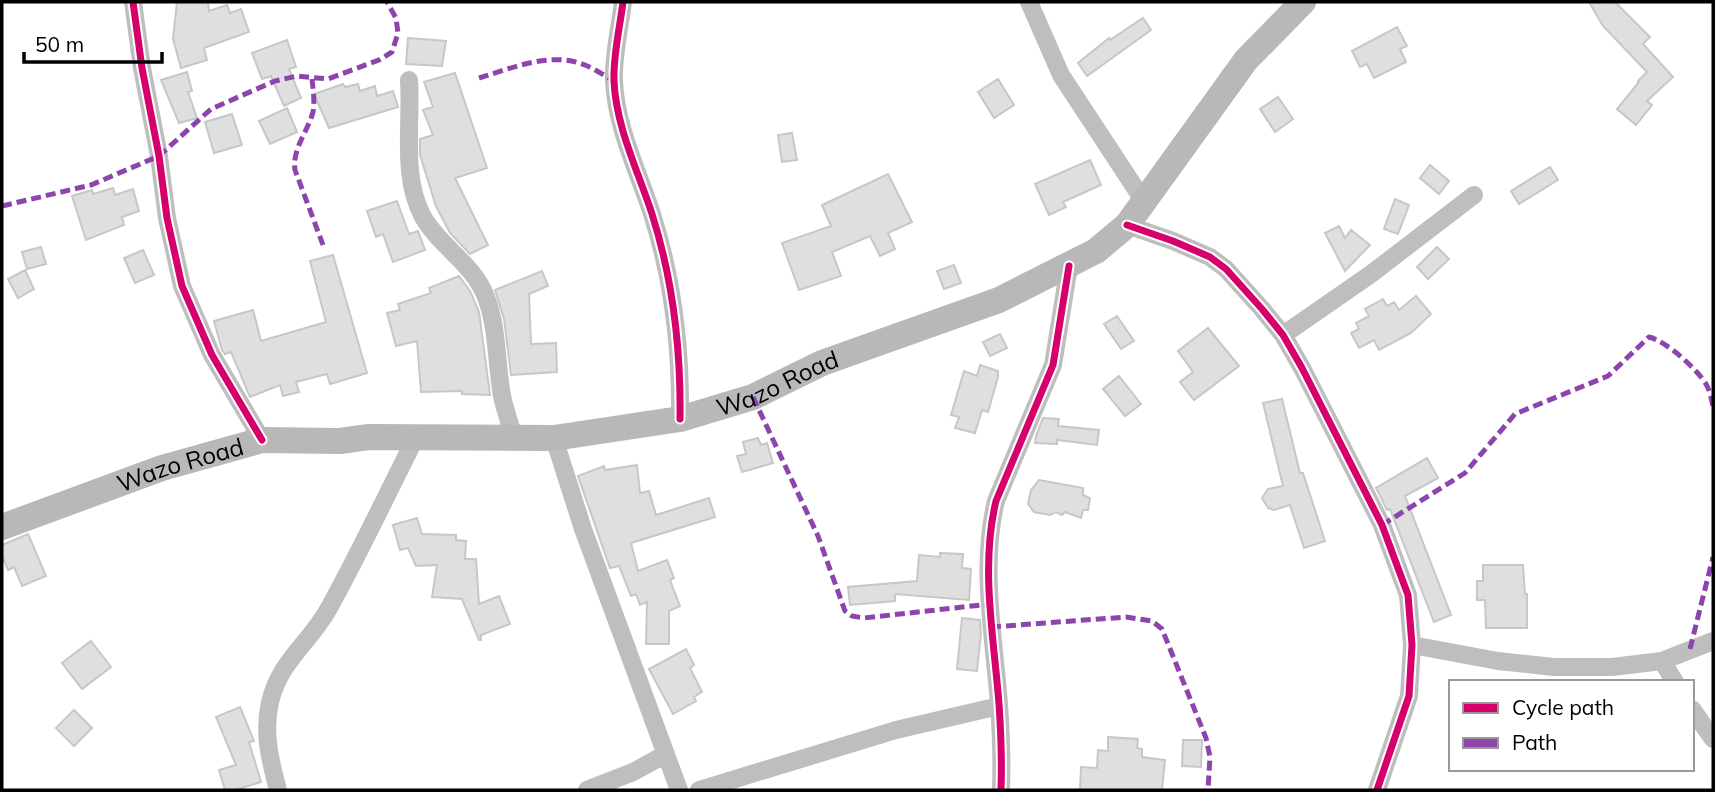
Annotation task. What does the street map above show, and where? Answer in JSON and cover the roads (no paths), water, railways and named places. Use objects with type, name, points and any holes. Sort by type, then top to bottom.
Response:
[{"type":"main road","name":"Wazo Road","points":[[2,527],[162,468],[262,440],[340,441],[369,437],[554,438],[680,419],[753,397],[822,363],[999,300],[1096,251],[1127,225],[1246,60],[1303,2]]},
{"type":"street","points":[[134,2],[142,68],[182,286],[212,355],[262,440]]},
{"type":"street","points":[[622,2],[614,81],[626,138],[659,239],[671,297],[681,364],[680,419]]},
{"type":"street","points":[[1029,2],[1061,75],[1144,204]]},
{"type":"street","points":[[409,80],[410,165],[415,193],[424,217],[468,267],[484,292],[496,333],[502,396],[514,437]]},
{"type":"street","points":[[1283,335],[1371,274],[1474,195]]},
{"type":"street","points":[[1127,225],[1210,257],[1226,269],[1283,335],[1382,525],[1408,595],[1412,645],[1409,696],[1377,790]]},
{"type":"street","points":[[1001,790],[999,706],[990,604],[991,522],[996,501],[1053,365],[1069,266]]},
{"type":"street","points":[[278,790],[268,754],[266,728],[270,701],[280,672],[328,611],[415,437]]},
{"type":"street","points":[[554,438],[583,529],[679,790]]},
{"type":"street","points":[[1412,645],[1498,661],[1554,667],[1612,667],[1662,661],[1713,642]]},
{"type":"street","points":[[1662,661],[1674,680]]},
{"type":"street","points":[[699,790],[896,730],[999,706]]},
{"type":"street","points":[[1694,712],[1713,738]]},
{"type":"street","points":[[587,790],[633,772],[666,754]]}]
